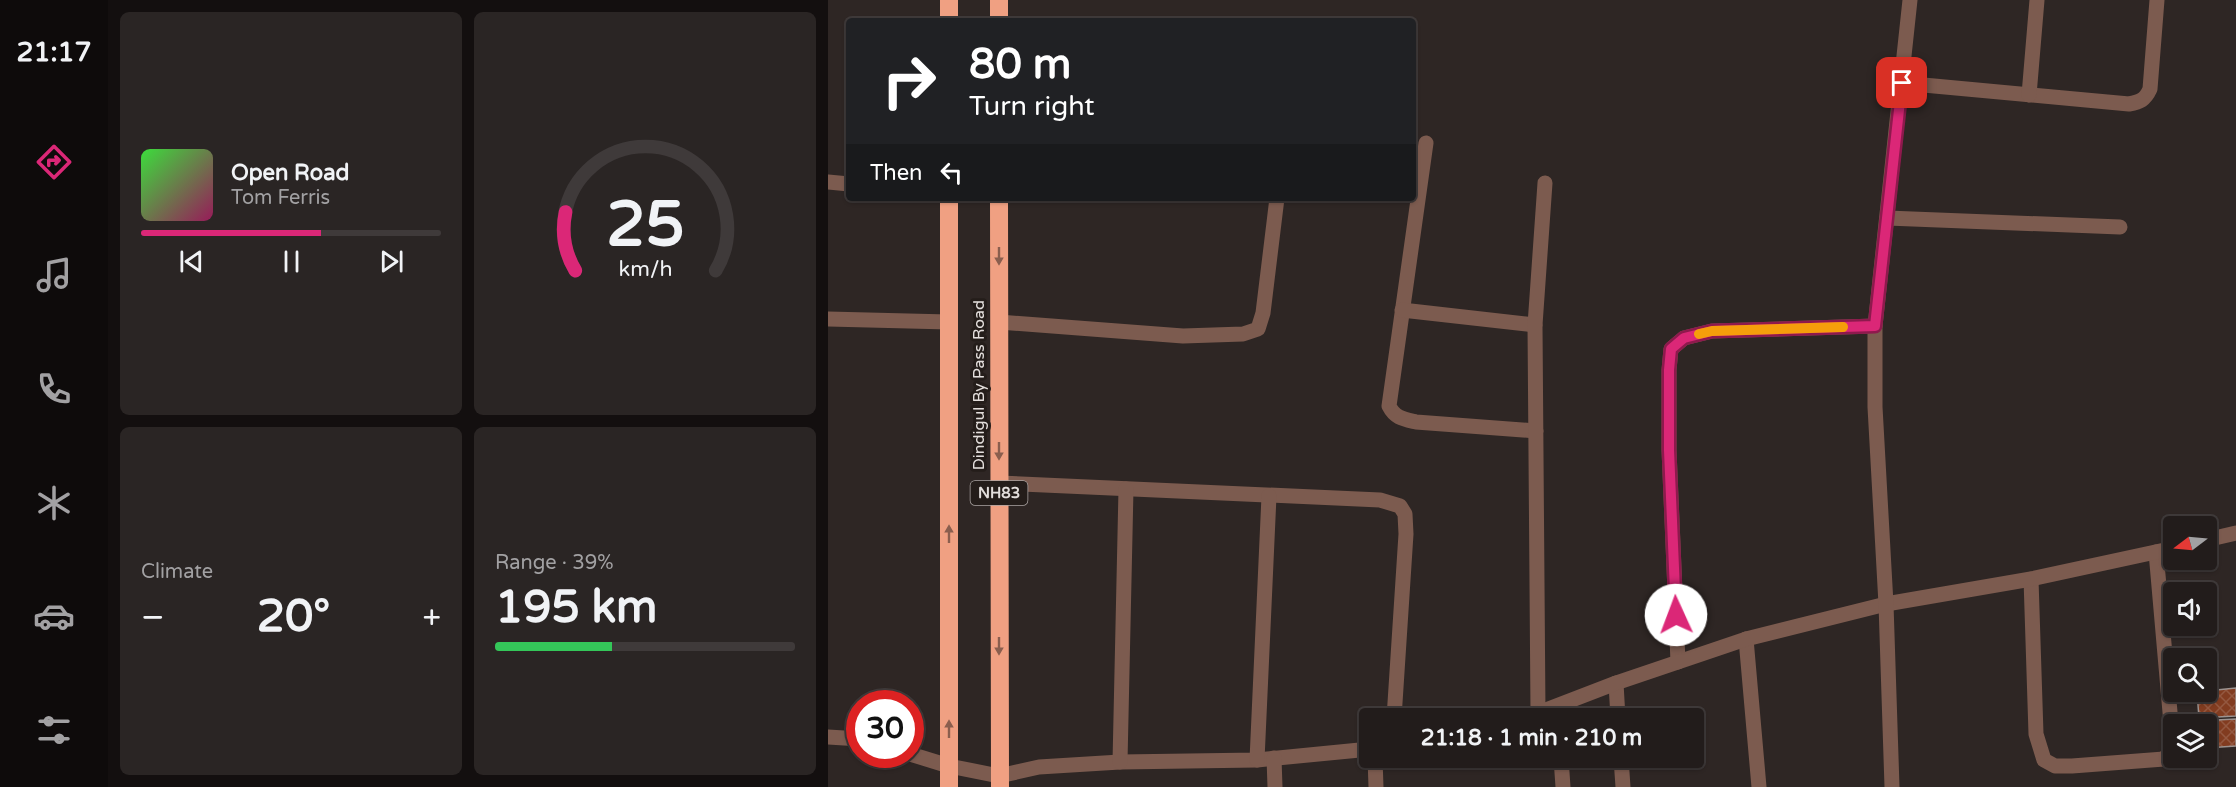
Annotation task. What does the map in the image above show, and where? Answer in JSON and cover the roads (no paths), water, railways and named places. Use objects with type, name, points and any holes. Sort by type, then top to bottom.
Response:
[{"type":"highway","points":[[950,0],[950,18]]},
{"type":"highway","points":[[999,0],[999,18]]},
{"type":"highway","name":"Dindigul By Pass Road","points":[[949,201],[949,787]]},
{"type":"highway","name":"Dindigul By Pass Road","points":[[999,201],[999,781]]},
{"type":"street","points":[[1892,787],[1886,604],[1875,407],[1875,326],[1910,0]]},
{"type":"street","points":[[2029,95],[2037,0]]},
{"type":"street","points":[[1902,83],[2129,104],[2140,102],[2150,89],[2157,0]]},
{"type":"street","points":[[1426,143],[1389,406],[1393,414],[1400,419],[1416,422],[1536,431]]},
{"type":"street","points":[[828,182],[846,184]]},
{"type":"street","points":[[1538,708],[1535,325],[1545,183]]},
{"type":"street","points":[[999,322],[1183,336],[1243,334],[1258,329],[1263,313],[1277,201]]},
{"type":"street","points":[[1887,218],[2120,227]]},
{"type":"street","points":[[1402,310],[1535,325]]},
{"type":"street","points":[[828,319],[949,322]]},
{"type":"street","points":[[1678,662],[1669,450],[1671,349],[1684,338],[1712,331],[1875,326]]},
{"type":"street","points":[[999,483],[1380,500],[1400,506],[1405,514],[1407,534],[1395,708]]},
{"type":"street","points":[[1120,762],[1126,489]]},
{"type":"street","points":[[1257,760],[1269,496]]},
{"type":"street","points":[[2217,537],[2236,532]]},
{"type":"street","points":[[1565,708],[1616,683],[1746,639],[1886,604],[2031,579],[2163,550]]},
{"type":"street","points":[[2031,579],[2036,734],[2044,760],[2055,766],[2072,766],[2164,759],[2171,750],[2172,735],[2156,552]]},
{"type":"street","points":[[1746,639],[1759,787]]},
{"type":"street","points":[[1616,683],[1617,708]]},
{"type":"street","points":[[828,737],[846,738]]},
{"type":"street","points":[[924,758],[999,781],[1039,767],[1120,762],[1257,760],[1359,750]]},
{"type":"street","points":[[1274,758],[1275,787]]},
{"type":"street","points":[[1375,768],[1376,787]]},
{"type":"street","points":[[1562,768],[1563,787]]},
{"type":"street","points":[[1622,768],[1623,787]]}]
